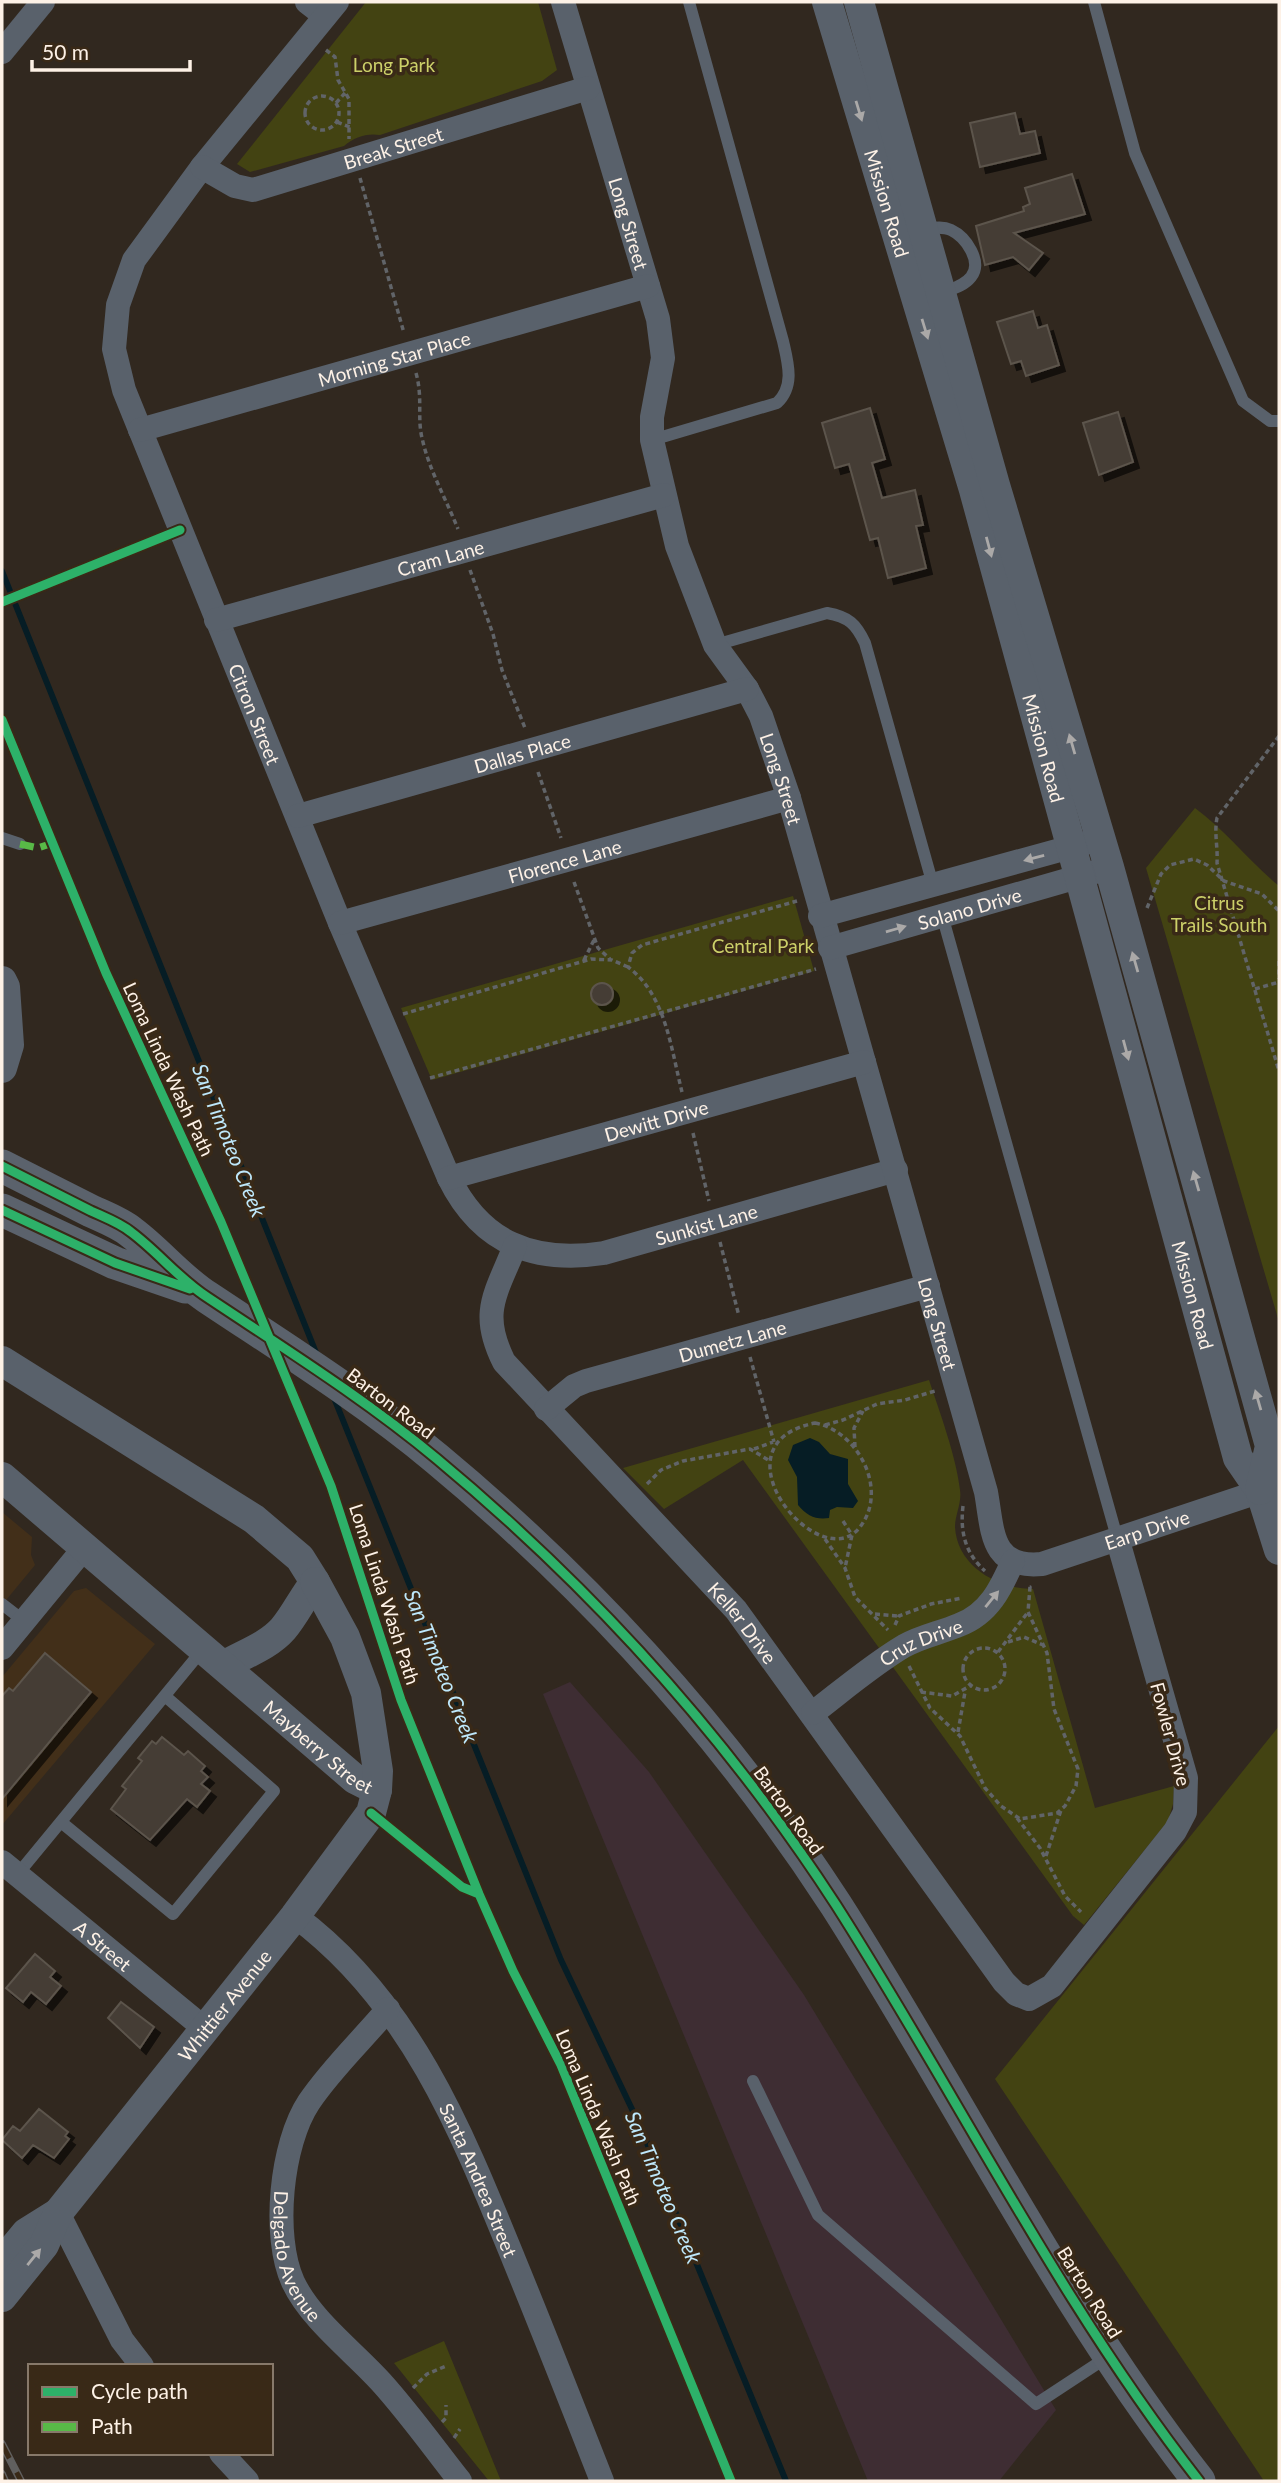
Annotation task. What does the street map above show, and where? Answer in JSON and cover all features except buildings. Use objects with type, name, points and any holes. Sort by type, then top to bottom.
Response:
[{"type":"main road","name":"Barton Road","points":[[2,1166],[128,1229],[200,1293],[301,1358],[435,1457],[515,1528],[604,1614],[690,1707],[762,1799],[835,1903],[1110,2356],[1154,2423],[1199,2481]]},
{"type":"main road","name":"Barton Road","points":[[2,1210],[115,1263],[200,1293]]},
{"type":"street","points":[[2,52],[43,2]]},
{"type":"street","name":"Long Street","points":[[563,2],[658,319],[663,358],[652,417],[652,440],[677,546],[715,645],[747,689],[761,716],[789,798],[820,916],[986,1492],[995,1542],[999,1551],[1013,1561]]},
{"type":"street","name":"Mission Road","points":[[827,2],[974,490],[1238,1458],[1270,1488]]},
{"type":"street","name":"Mission Road","points":[[859,2],[1104,853],[1270,1446],[1270,1488],[1279,1550]]},
{"type":"street","name":"Citron Street","points":[[323,7],[134,260],[118,305],[114,349],[124,390],[216,620],[340,923],[449,1178],[475,1221],[515,1246]]},
{"type":"street","name":"Break Street","points":[[202,167],[235,186],[253,190],[588,88]]},
{"type":"street","name":"Morning Star Place","points":[[140,430],[648,286]]},
{"type":"street","name":"Cram Lane","points":[[216,620],[664,495]]},
{"type":"street","name":"Dallas Place","points":[[298,816],[747,689]]},
{"type":"street","name":"Florence Lane","points":[[340,923],[789,798]]},
{"type":"street","name":"Solano Drive","points":[[820,916],[1071,847],[1104,853]]},
{"type":"street","name":"Solano Drive","points":[[830,948],[1079,877],[1104,853]]},
{"type":"street","points":[[933,885],[942,915]]},
{"type":"street","points":[[2,981],[5,988],[9,1045],[2,1068]]},
{"type":"street","name":"Dewitt Drive","points":[[449,1178],[864,1062]]},
{"type":"street","name":"Sunkist Lane","points":[[515,1246],[549,1256],[573,1258],[604,1253],[895,1170]]},
{"type":"street","name":"Keller Drive","points":[[515,1246],[493,1301],[492,1338],[504,1362],[736,1610],[813,1713],[1004,1982],[1016,1994],[1029,1999]]},
{"type":"street","name":"Dumetz Lane","points":[[547,1409],[574,1386],[586,1381],[928,1286]]},
{"type":"street","name":"Mayberry Street","points":[[2,1361],[254,1519],[300,1559],[345,1637],[366,1693],[374,1730],[377,1790],[355,1779],[2,1478]]},
{"type":"street","name":"Earp Drive","points":[[1013,1561],[1026,1566],[1042,1564],[1118,1541],[1270,1488]]},
{"type":"street","name":"Fowler Drive","points":[[1029,1999],[1052,1986],[1175,1831],[1185,1812],[1186,1778],[1118,1541]]},
{"type":"street","points":[[10,1632],[85,1547]]},
{"type":"street","name":"Cruz Drive","points":[[813,1713],[910,1643],[960,1625],[978,1615],[1000,1590],[1013,1561]]},
{"type":"street","points":[[215,1657],[272,1640],[285,1628],[299,1602],[315,1582]]},
{"type":"street","name":"Whittier Avenue","points":[[2,2297],[44,2245],[58,2213],[295,1916],[365,1823],[377,1790]]},
{"type":"street","name":"A Street","points":[[9,1869],[204,2028]]},
{"type":"street","name":"Santa Andrea Street","points":[[295,1916],[346,1960],[388,2009],[405,2030],[442,2094],[471,2154],[602,2481]]},
{"type":"street","name":"Delgado Avenue","points":[[388,2009],[309,2102],[298,2125],[290,2150],[281,2211],[283,2250],[294,2283],[314,2311],[383,2384],[460,2481]]},
{"type":"street","points":[[58,2213],[122,2340],[140,2364]]},
{"type":"street","name":"Whittier Avenue","points":[[2,2262],[26,2233],[58,2213]]},
{"type":"street","points":[[223,2455],[247,2481]]},
{"type":"lane","points":[[652,440],[767,408],[786,394],[788,386],[789,372],[783,341],[689,2]]},
{"type":"lane","points":[[1094,2],[1135,153],[1243,401],[1270,422],[1279,421]]},
{"type":"lane","points":[[923,229],[938,227],[951,230],[973,254],[973,275],[963,285],[942,293]]},
{"type":"lane","points":[[715,645],[827,613],[843,616],[856,624],[865,643],[933,885]]},
{"type":"lane","points":[[2,838],[20,844]]},
{"type":"lane","points":[[942,915],[1118,1541]]},
{"type":"lane","points":[[2,1604],[10,1632]]},
{"type":"lane","points":[[9,1869],[61,1822],[165,1696],[215,1657]]},
{"type":"lane","points":[[61,1822],[173,1914],[274,1791],[165,1696]]},
{"type":"lane","points":[[753,2081],[818,2215],[1036,2404],[1110,2356]]},
{"type":"path","points":[[325,49],[335,57],[338,80],[349,99],[349,143],[361,140]]},
{"type":"path","points":[[336,103],[345,93]]},
{"type":"path","points":[[325,96],[336,103],[340,116],[337,122],[329,130],[320,131],[308,125],[305,111],[309,102],[325,96]]},
{"type":"path","points":[[337,122],[350,127]]},
{"type":"path","points":[[1279,736],[1217,818],[1215,831],[1219,846],[1217,863],[1279,1071]]},
{"type":"path","points":[[1146,910],[1161,874],[1182,860],[1194,859],[1207,865],[1224,881],[1262,894],[1279,911]]},
{"type":"path","points":[[628,967],[632,953],[638,946],[797,901]]},
{"type":"path","points":[[583,961],[594,940]]},
{"type":"path","points":[[402,1013],[583,961],[612,960],[628,967],[648,988],[661,1012]]},
{"type":"path","points":[[1255,989],[1279,981],[1279,961]]},
{"type":"path","points":[[429,1078],[816,969]]},
{"type":"path","points":[[856,1449],[854,1428],[864,1409]]},
{"type":"path","points":[[641,1491],[661,1470],[674,1463],[752,1450],[778,1440],[790,1430],[815,1423],[835,1429],[856,1449],[868,1472],[871,1498],[866,1519],[852,1535],[845,1568]]},
{"type":"path","points":[[778,1440],[771,1461],[771,1476],[781,1501],[799,1521],[827,1539],[852,1535]]},
{"type":"path","points":[[752,1450],[771,1461]]},
{"type":"path","points":[[843,1521],[852,1535]]},
{"type":"path","points":[[873,1613],[899,1616],[930,1604],[964,1597]]},
{"type":"path","points":[[998,1652],[1028,1612]]},
{"type":"path","points":[[892,1635],[899,1616]]},
{"type":"path","points":[[1006,1642],[1024,1637],[1043,1645]]},
{"type":"path","points":[[921,1692],[952,1696],[968,1688],[992,1689],[1002,1683],[1006,1672],[1005,1661],[998,1652],[988,1647],[976,1648],[967,1655],[963,1665],[968,1688],[960,1709],[958,1734]]},
{"type":"path","points":[[1046,1858],[1062,1809]]},
{"type":"path","points":[[1016,1816],[1046,1858],[1065,1896],[1088,1918]]},
{"type":"path","points":[[418,2398],[411,2389],[427,2374],[446,2366]]},
{"type":"path","points":[[432,2415],[440,2424],[446,2418],[446,2405]]},
{"type":"shaded area","points":[[2,1512],[32,1537],[31,1555],[35,1565],[2,1605]]},
{"type":"shaded area","points":[[86,1588],[155,1644],[2,1825],[2,1677],[74,1591]]},
{"type":"shaded area","points":[[570,1682],[649,1772],[804,1995],[1056,2410],[999,2481],[868,2481],[543,1694]]},
{"type":"green space","name":"Long Park","points":[[366,2],[538,2],[557,70],[542,81],[380,135],[361,136],[344,146],[250,172],[237,164]]},
{"type":"green space","name":"Citrus Trails South","points":[[1195,808],[1279,886],[1279,1322],[1146,868]]},
{"type":"green space","name":"Central Park","points":[[793,896],[814,971],[432,1080],[401,1008]]},
{"type":"green space","points":[[929,1380],[958,1477],[960,1495],[955,1527],[963,1554],[982,1573],[994,1580],[1033,1589],[1095,1808],[1174,1786],[1168,1821],[1084,1925],[1073,1916],[743,1460],[664,1509],[623,1468]]},
{"type":"green space","points":[[1279,1726],[1279,2481],[1264,2481],[995,2079]]},
{"type":"green space","points":[[444,2341],[501,2481],[489,2481],[394,2363]]},
{"type":"water","points":[[810,1438],[819,1442],[830,1454],[848,1459],[848,1484],[858,1501],[853,1508],[837,1507],[830,1510],[829,1518],[812,1516],[798,1505],[797,1477],[788,1460],[793,1445]]},
{"type":"waterway","name":"San Timoteo Creek","points":[[2,571],[317,1355]]},
{"type":"waterway","name":"San Timoteo Creek","points":[[334,1398],[561,1960],[640,2126],[786,2481]]},
{"type":"railway","points":[[2,2444],[21,2481]]},
{"type":"railway","points":[[2,2474],[5,2481]]},
{"type":"marked path","points":[[20,844],[38,848],[53,843]]},
{"type":"cycle path","points":[[2,602],[180,530]]},
{"type":"cycle path","name":"Loma Linda Wash Path","points":[[2,720],[106,973],[221,1222],[331,1486],[401,1700],[479,1894],[513,1971],[561,2065],[731,2481]]},
{"type":"cycle path","points":[[2,1166],[127,1229],[197,1290],[324,1375],[410,1437],[549,1559],[653,1667],[749,1782],[836,1905],[1100,2342],[1199,2481]]},
{"type":"cycle path","points":[[2,1210],[115,1263],[190,1289]]},
{"type":"cycle path","points":[[371,1813],[462,1887],[479,1894]]}]
